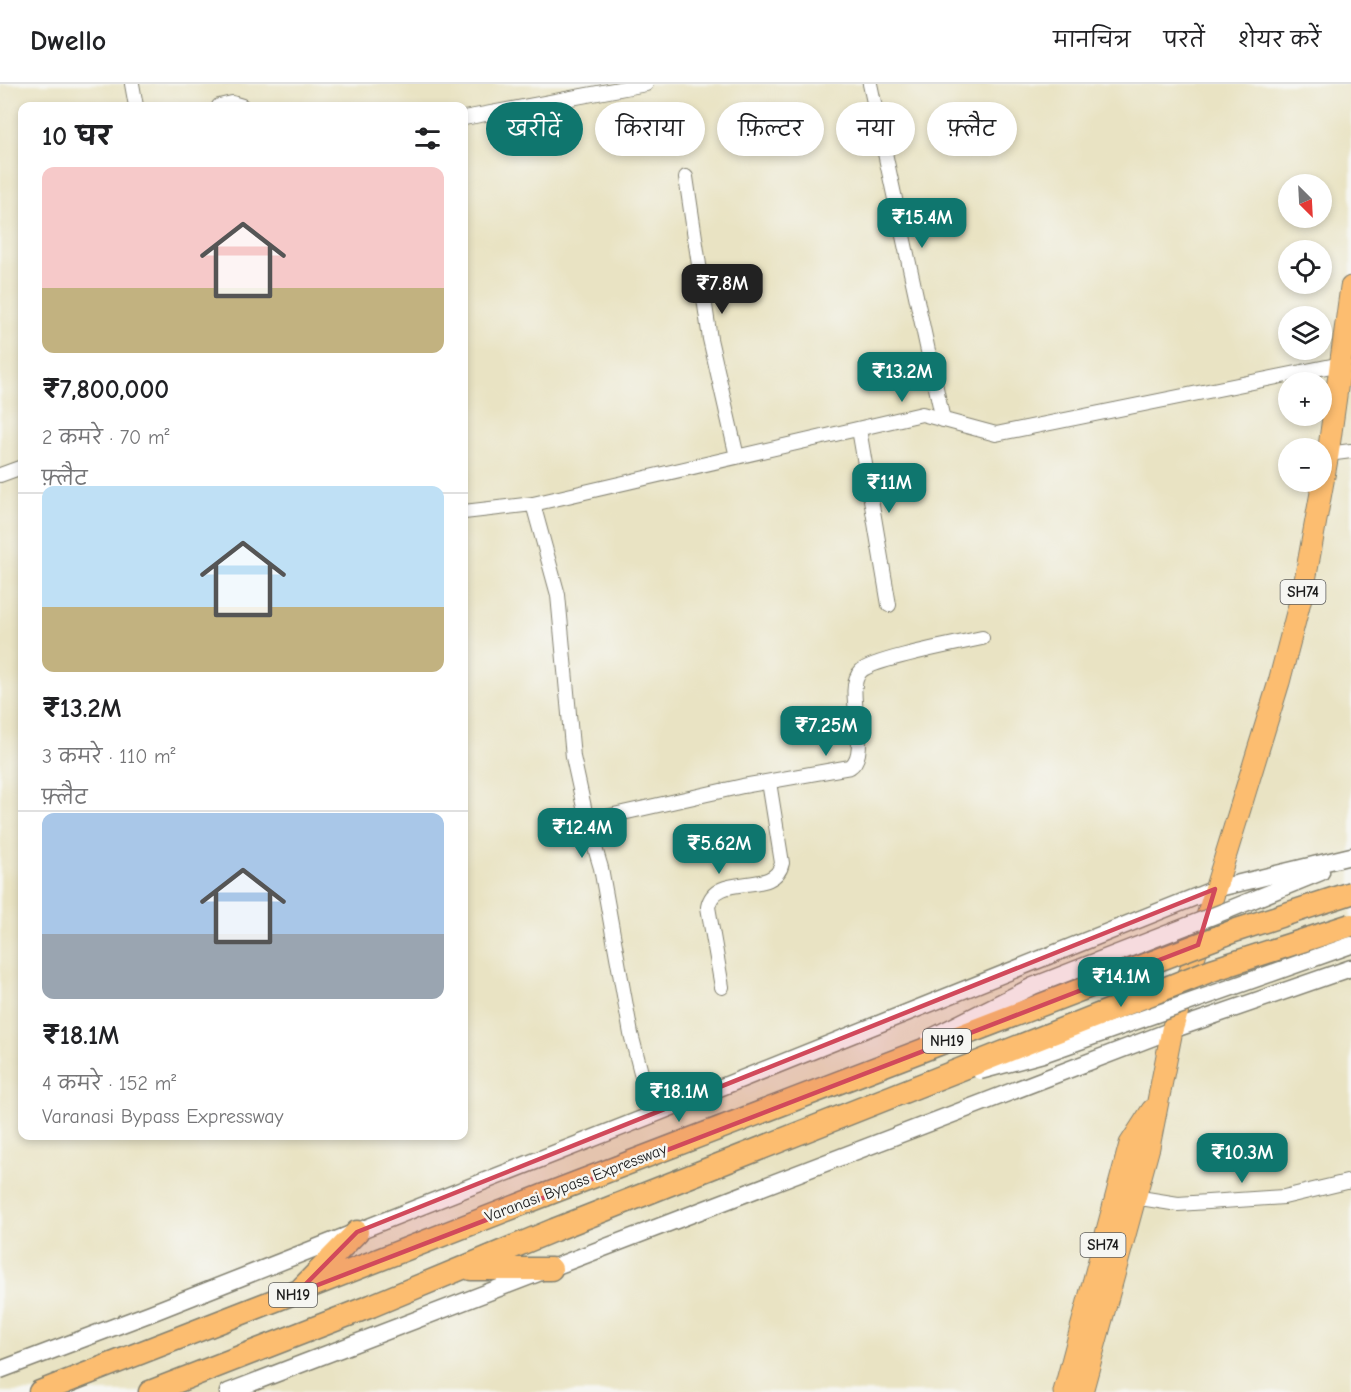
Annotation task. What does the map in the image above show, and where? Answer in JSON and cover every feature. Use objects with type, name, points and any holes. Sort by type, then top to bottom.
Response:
[{"type":"highway","name":"Varanasi Bypass Expressway","points":[[40,1392],[545,1195],[1234,932],[1351,893]]},
{"type":"highway","name":"Varanasi Bypass Expressway","points":[[150,1392],[360,1311],[554,1230],[1212,970],[1351,925]]},
{"type":"highway","points":[[297,1293],[357,1232]]},
{"type":"highway","points":[[461,1269],[551,1269]]},
{"type":"main road","name":"SH74","points":[[1331,438],[1351,287]]},
{"type":"main road","name":"SH74","points":[[1082,1392],[1149,1147],[1172,1030],[1279,682],[1302,597],[1322,492]]},
{"type":"main road","name":"SH74","points":[[1064,1392],[1130,1144],[1156,1105]]},
{"type":"street","points":[[132,84],[135,102]]},
{"type":"street","points":[[468,117],[620,87],[646,84]]},
{"type":"street","points":[[870,84],[944,420]]},
{"type":"street","points":[[686,177],[710,339],[737,457]]},
{"type":"street","points":[[468,512],[533,504],[922,414],[996,434],[1341,364]]},
{"type":"street","points":[[859,429],[889,605]]},
{"type":"street","points":[[1332,454],[1351,451]]},
{"type":"street","points":[[0,475],[18,468]]},
{"type":"street","points":[[533,504],[558,595],[573,757],[587,821],[601,868],[631,1034],[652,1115]]},
{"type":"street","points":[[587,821],[769,782],[850,768],[855,764],[859,752],[856,678],[861,672],[879,663],[982,638]]},
{"type":"street","points":[[722,987],[708,908],[710,899],[717,892],[732,887],[771,880],[781,870],[782,863],[769,782]]},
{"type":"street","points":[[0,1370],[357,1232],[1215,889],[1351,856]]},
{"type":"street","points":[[852,1078],[1033,986],[1351,861]]},
{"type":"street","points":[[898,1093],[1043,1054],[1351,945]]},
{"type":"street","points":[[237,1390],[1172,1030],[1351,968]]},
{"type":"street","points":[[1134,1197],[1178,1204],[1284,1197],[1351,1181]]},
{"type":"highlighted area","points":[[1215,889],[1198,945],[297,1293],[357,1232]]}]
